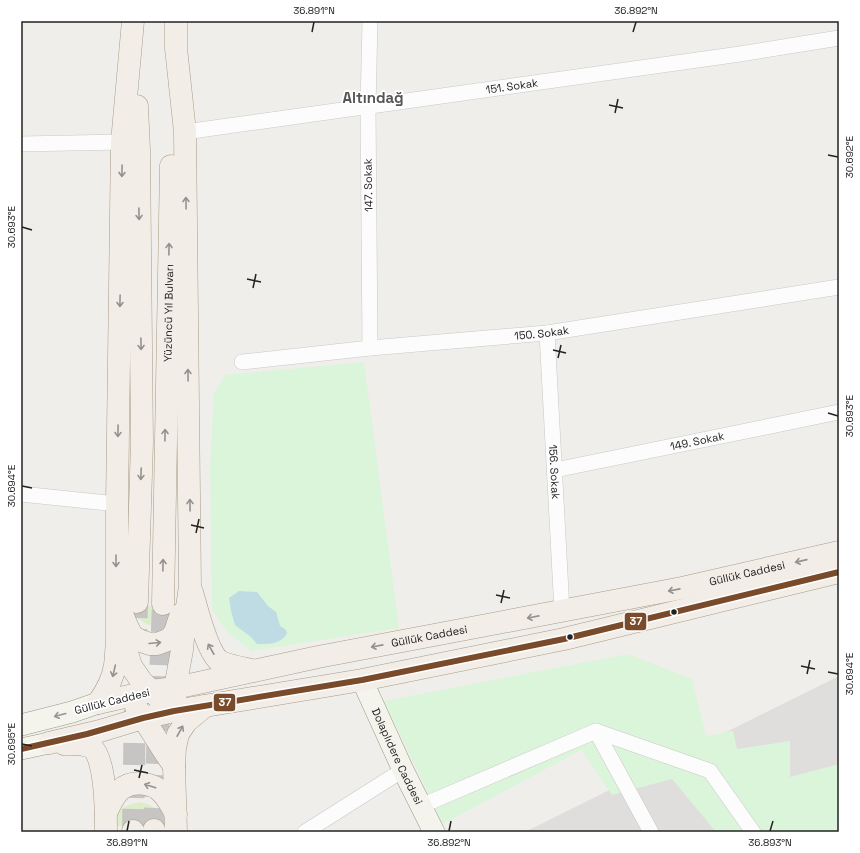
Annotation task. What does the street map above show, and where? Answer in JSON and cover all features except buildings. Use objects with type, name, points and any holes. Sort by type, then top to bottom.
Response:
[{"type":"main road","points":[[134,21],[122,142],[116,504],[117,643],[112,678],[104,694],[143,718],[174,766]]},
{"type":"main road","points":[[134,21],[139,150],[142,442],[137,602]]},
{"type":"main road","points":[[174,711],[175,688],[182,650],[190,586],[185,132],[176,48],[176,21]]},
{"type":"main road","name":"Yüzüncü Yıl Bulvarı","points":[[163,604],[171,167],[176,21]]},
{"type":"main road","name":"Güllük Caddesi","points":[[113,700],[318,657],[682,588],[839,552]]},
{"type":"main road","name":"Güllük Caddesi","points":[[49,743],[174,711],[362,680],[564,639],[839,572]]},
{"type":"main road","points":[[116,608],[132,636],[150,644],[157,644],[170,639],[175,632],[190,586]]},
{"type":"main road","points":[[190,586],[208,642],[219,661],[256,671]]},
{"type":"main road","points":[[116,608],[126,652],[131,666],[142,682],[174,711]]},
{"type":"main road","points":[[104,785],[111,753],[110,728],[113,700]]},
{"type":"main road","points":[[176,823],[174,766],[175,748],[178,734],[186,722],[205,706]]},
{"type":"main road","points":[[49,743],[86,746],[92,748],[97,754],[104,785],[106,822]]},
{"type":"main road","points":[[106,822],[113,798],[128,785],[140,783],[151,785],[159,789],[165,796],[176,823]]},
{"type":"street","name":"147. Sokak","points":[[370,21],[368,107],[370,348]]},
{"type":"street","name":"151. Sokak","points":[[185,132],[716,57],[839,38]]},
{"type":"street","points":[[21,144],[122,142]]},
{"type":"street","name":"150. Sokak","points":[[242,362],[370,348],[547,333],[839,287]]},
{"type":"street","name":"156. Sokak","points":[[547,333],[562,611]]},
{"type":"street","name":"149. Sokak","points":[[555,470],[839,412]]},
{"type":"street","points":[[21,494],[116,504]]},
{"type":"street","name":"Dolaplıdere Caddesi","points":[[362,680],[403,770],[434,832]]},
{"type":"street","name":"Güllük Caddesi","points":[[21,725],[113,700]]},
{"type":"street","points":[[421,806],[596,731],[710,771],[753,832]]},
{"type":"street","points":[[596,731],[651,832]]},
{"type":"street","name":"Güllük Caddesi","points":[[21,749],[49,743]]},
{"type":"street","points":[[305,832],[403,770]]},
{"type":"shaded area","points":[[839,676],[839,832],[525,832]]},
{"type":"green space","points":[[364,362],[399,628],[251,651],[226,631],[212,609],[210,464],[214,393],[225,375]]},
{"type":"green space","points":[[132,605],[175,607],[165,624],[152,626],[148,625],[134,615]]},
{"type":"green space","points":[[628,654],[692,679],[706,736],[733,731],[737,749],[790,741],[790,777],[839,764],[839,832],[716,832],[672,779],[612,795],[581,750],[443,824],[384,701]]},
{"type":"green space","points":[[139,802],[148,804],[159,811],[162,825],[117,826],[117,816],[119,812],[129,805]]},
{"type":"water","points":[[239,591],[257,592],[268,606],[276,612],[280,626],[285,629],[287,633],[281,640],[274,643],[257,644],[251,637],[235,625],[229,598]]},
{"type":"tunnel","points":[[136,651],[137,602]]},
{"type":"tunnel","points":[[154,830],[163,604]]},
{"type":"tunnel","points":[[133,831],[135,702]]},
{"type":"transit line","name":"37","points":[[21,749],[87,734],[174,711],[362,680],[564,639],[839,572]]},
{"type":"district","name":"Altındağ","points":[[373,98]]}]
